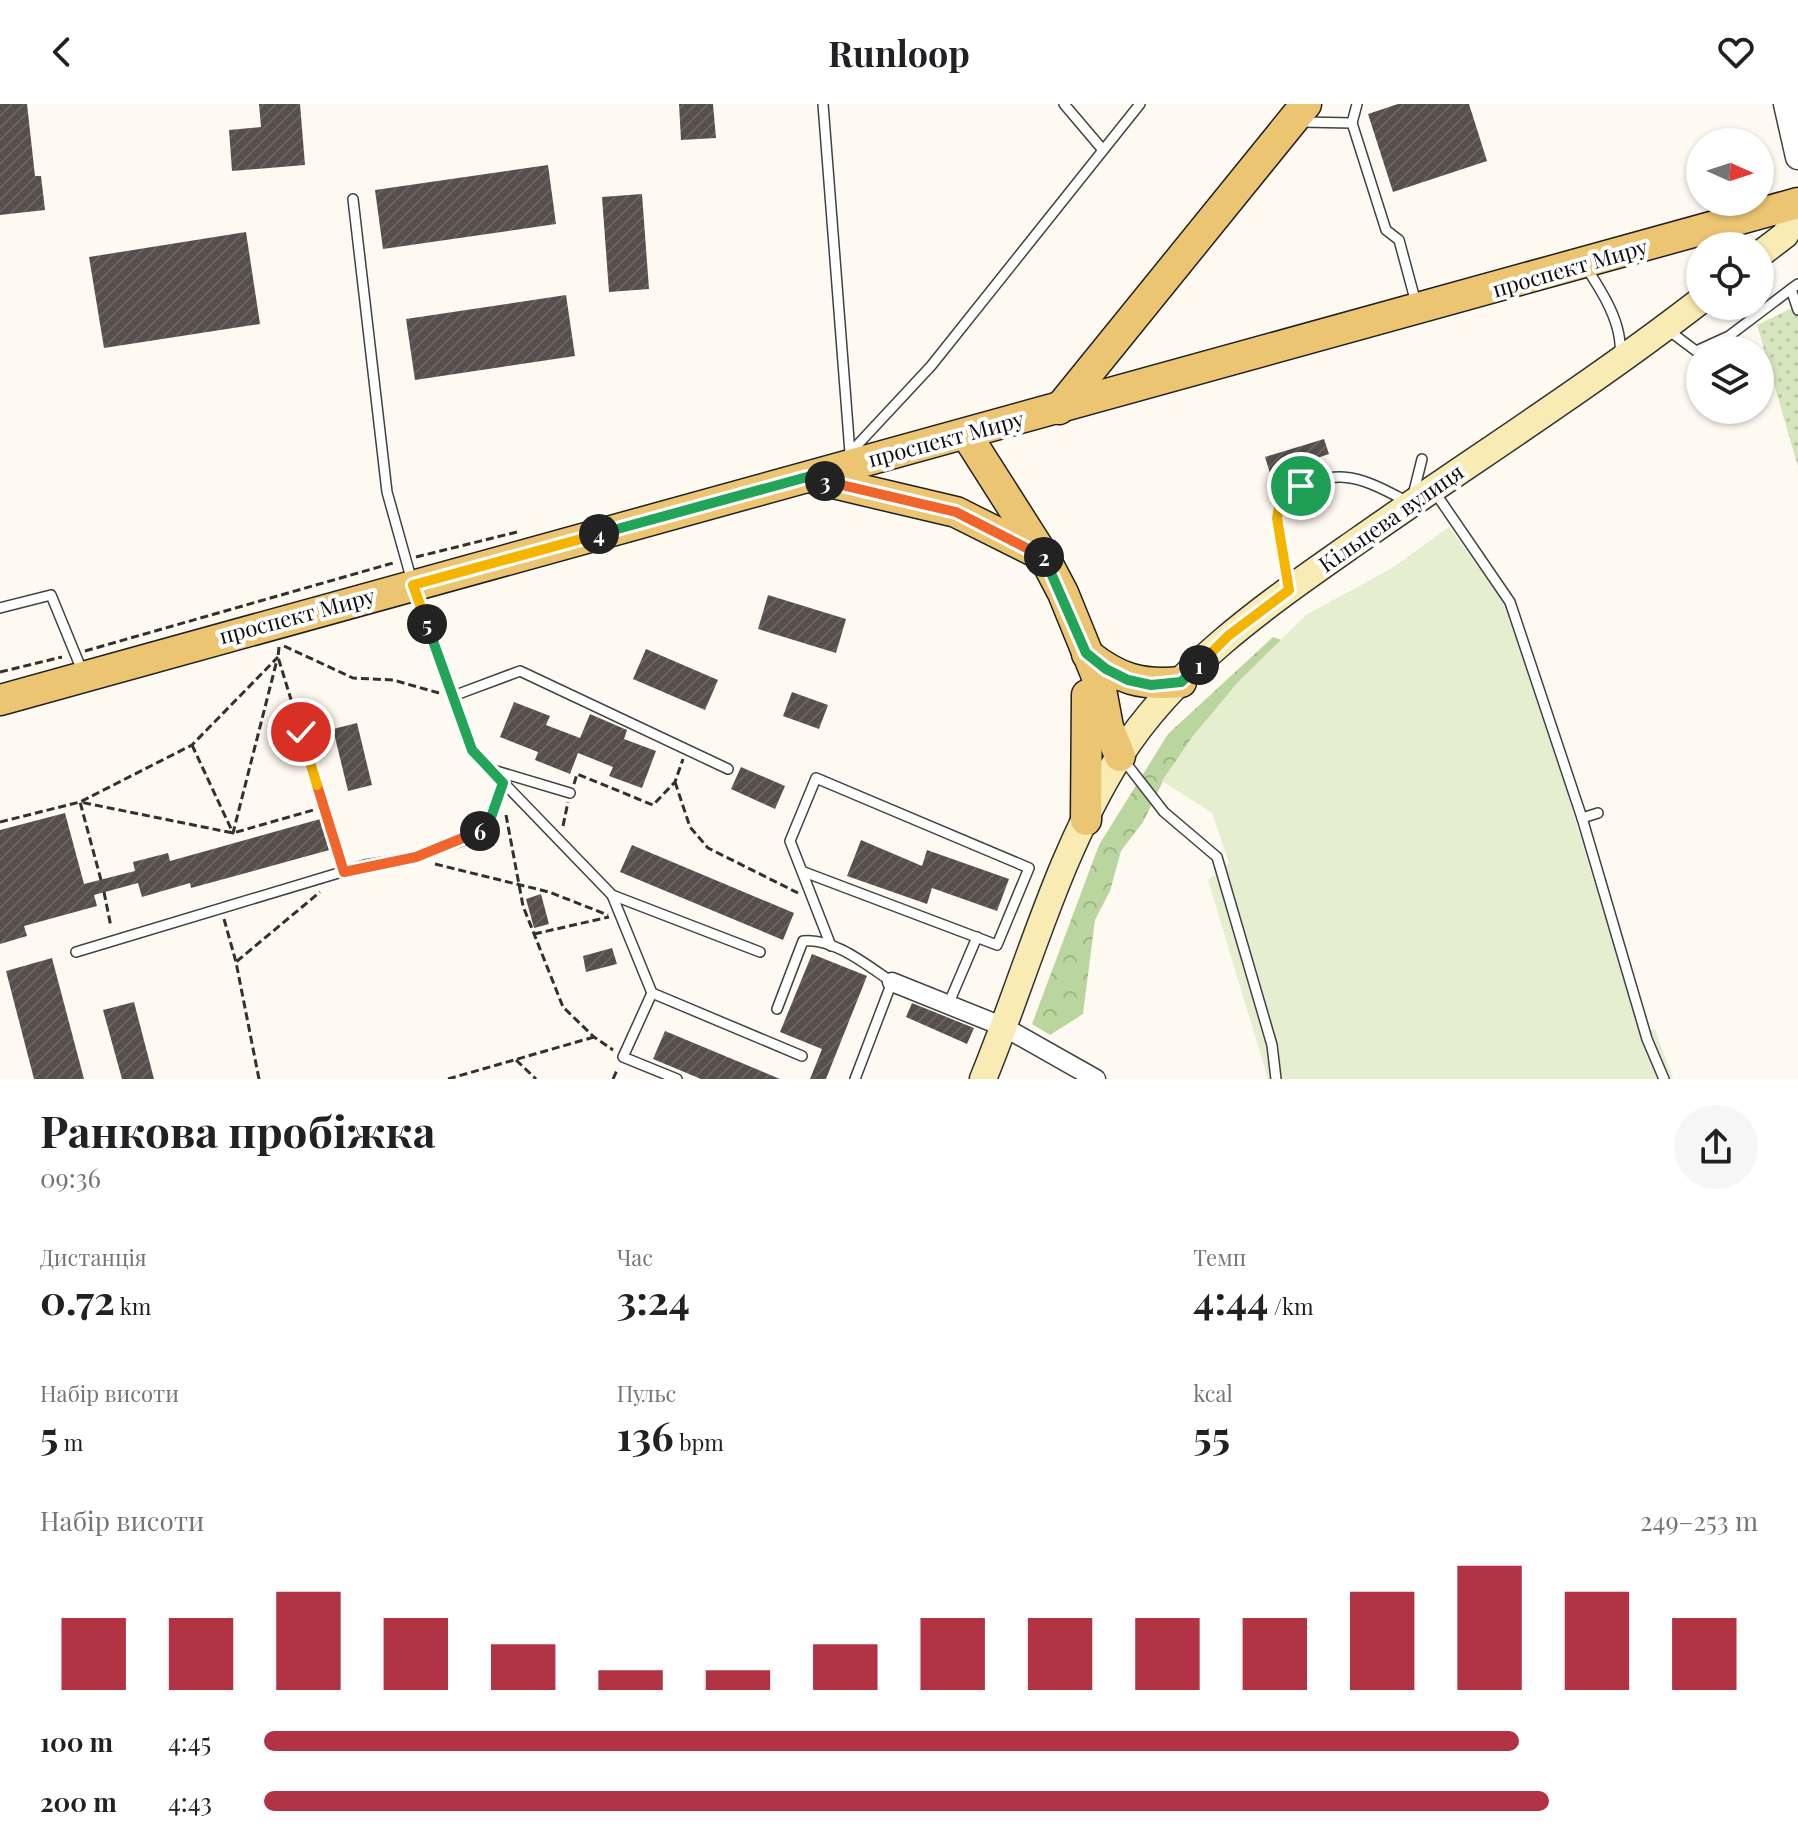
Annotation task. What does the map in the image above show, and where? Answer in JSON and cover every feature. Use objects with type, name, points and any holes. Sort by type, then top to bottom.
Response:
[{"type":"main road","points":[[1059,409],[1312,114]]},
{"type":"main road","name":"проспект Миру","points":[[0,700],[80,664],[410,572],[807,477],[1798,203]]},
{"type":"main road","points":[[1774,243],[1785,235],[1798,212]]},
{"type":"main road","name":"Кільцева вулиця","points":[[983,1079],[1047,910],[1086,820],[1120,756],[1181,682],[1228,636],[1289,590],[1432,488],[1619,362],[1686,311]]},
{"type":"main road","points":[[966,434],[1043,555],[1063,593],[1100,684],[1108,727],[1120,756]]},
{"type":"main road","points":[[807,477],[956,512],[1043,555]]},
{"type":"main road","points":[[1086,653],[1128,680],[1151,685],[1181,682]]},
{"type":"main road","points":[[1086,653],[1089,735],[1086,820]]},
{"type":"street","points":[[1786,104],[1798,157]]},
{"type":"street","points":[[892,982],[1004,1027],[1096,1079]]},
{"type":"lane","points":[[823,104],[850,453]]},
{"type":"lane","points":[[1064,104],[1103,150]]},
{"type":"lane","points":[[807,477],[850,453],[931,366],[1140,104]]},
{"type":"lane","points":[[1357,104],[1352,123],[1386,230],[1399,240],[1418,310]]},
{"type":"lane","points":[[1312,114],[1352,123]]},
{"type":"lane","points":[[353,199],[387,492],[410,572],[472,750],[612,895],[760,952]]},
{"type":"lane","points":[[1584,264],[1612,313],[1621,342],[1619,362]]},
{"type":"lane","points":[[1665,327],[1696,351],[1729,336],[1794,286],[1798,310]]},
{"type":"lane","points":[[1289,590],[1277,518],[1281,497],[1323,479],[1352,476],[1410,504],[1422,459]]},
{"type":"lane","points":[[1432,488],[1510,602],[1582,818],[1647,1039],[1664,1079]]},
{"type":"lane","points":[[0,608],[51,595],[80,664]]},
{"type":"lane","points":[[453,696],[520,671],[728,769]]},
{"type":"lane","points":[[1120,756],[1164,812],[1217,857],[1272,1045],[1276,1079]]},
{"type":"lane","points":[[490,769],[570,793]]},
{"type":"lane","points":[[804,872],[997,945],[1029,868],[816,778],[790,841],[831,946]]},
{"type":"lane","points":[[76,952],[344,872],[416,857],[467,839],[488,826],[503,783]]},
{"type":"lane","points":[[1582,818],[1598,813]]},
{"type":"lane","points":[[612,895],[616,915],[652,993],[802,1056]]},
{"type":"lane","points":[[948,1005],[977,937]]},
{"type":"lane","points":[[777,1009],[803,941],[815,940],[831,946],[892,982],[855,1079]]},
{"type":"lane","points":[[652,993],[623,1057],[677,1079]]},
{"type":"path","points":[[0,672],[80,664],[410,572]]},
{"type":"path","points":[[284,646],[353,678],[393,680],[453,696]]},
{"type":"path","points":[[236,962],[344,872],[277,648]]},
{"type":"path","points":[[0,822],[80,802],[192,745],[278,657]]},
{"type":"path","points":[[233,833],[278,657]]},
{"type":"path","points":[[192,745],[233,833]]},
{"type":"path","points":[[560,842],[577,774],[653,805],[675,782],[687,750]]},
{"type":"path","points":[[675,782],[690,827],[708,848],[803,896]]},
{"type":"path","points":[[503,783],[507,829],[519,884],[534,934],[563,1007],[594,1037],[623,1057]]},
{"type":"path","points":[[80,802],[233,833],[324,807]]},
{"type":"path","points":[[80,802],[101,880]]},
{"type":"path","points":[[427,862],[519,884],[616,915]]},
{"type":"path","points":[[104,892],[114,941]]},
{"type":"path","points":[[221,910],[236,962],[259,1079]]},
{"type":"path","points":[[534,934],[616,915]]},
{"type":"path","points":[[448,1079],[594,1037]]},
{"type":"path","points":[[516,1060],[536,1079]]},
{"type":"green space","points":[[1798,305],[1798,467],[1774,384],[1774,336],[1760,336],[1757,325],[1774,320],[1774,317]]},
{"type":"green space","points":[[1449,527],[1505,604],[1561,773],[1640,1033],[1655,1029],[1673,1079],[1268,1079],[1208,880],[1229,863],[1212,813],[1162,781],[1192,737],[1238,682],[1306,615],[1392,568]]},
{"type":"green space","points":[[1273,637],[1287,642],[1166,775],[1143,822],[1121,851],[1110,891],[1095,920],[1083,1014],[1050,1035],[1032,1024],[1099,845],[1168,734]]},
{"type":"building","points":[[0,104],[27,104],[35,176],[41,176],[45,210],[0,215]]},
{"type":"building","points":[[259,104],[300,104],[305,165],[232,171],[229,130],[261,127]]},
{"type":"building","points":[[679,104],[713,104],[716,138],[681,140]]},
{"type":"building","points":[[1398,104],[1469,104],[1487,161],[1393,192],[1368,114]]},
{"type":"building","points":[[548,165],[556,224],[383,249],[375,190]]},
{"type":"building","points":[[642,194],[649,289],[609,292],[602,197]]},
{"type":"building","points":[[246,232],[260,324],[104,348],[89,257]]},
{"type":"building","points":[[566,295],[575,356],[415,380],[406,319]]},
{"type":"building","points":[[1324,439],[1329,454],[1317,458],[1321,472],[1299,480],[1294,465],[1270,473],[1265,457]]},
{"type":"building","points":[[768,595],[846,619],[836,653],[758,629]]},
{"type":"building","points":[[646,649],[718,680],[705,710],[633,679]]},
{"type":"building","points":[[792,692],[828,705],[819,729],[783,716]]},
{"type":"building","points":[[514,702],[550,716],[546,725],[580,738],[590,714],[627,730],[624,739],[656,751],[642,788],[609,776],[613,767],[578,753],[570,774],[535,760],[538,752],[500,737]]},
{"type":"building","points":[[357,723],[372,785],[348,791],[333,729]]},
{"type":"building","points":[[741,767],[785,786],[775,809],[731,789]]},
{"type":"building","points":[[65,813],[84,884],[135,871],[133,862],[168,853],[170,861],[324,818],[333,849],[191,888],[190,883],[142,897],[138,883],[94,895],[97,906],[24,926],[27,936],[0,944],[0,830]]},
{"type":"building","points":[[861,840],[922,866],[927,850],[1009,879],[997,911],[932,888],[927,904],[847,876]]},
{"type":"building","points":[[632,845],[794,913],[783,940],[620,872]]},
{"type":"building","points":[[541,894],[549,924],[534,928],[526,899]]},
{"type":"building","points":[[612,948],[617,964],[586,972],[583,956]]},
{"type":"building","points":[[812,954],[867,976],[826,1079],[810,1079],[822,1049],[780,1032]]},
{"type":"building","points":[[52,958],[84,1079],[34,1079],[6,971]]},
{"type":"building","points":[[134,1002],[154,1079],[122,1079],[103,1010]]},
{"type":"building","points":[[912,1003],[974,1028],[967,1044],[906,1017]]},
{"type":"building","points":[[665,1031],[780,1079],[701,1079],[653,1059]]},
{"type":"route","points":[[301,732],[344,872],[365,865],[416,857],[467,839],[488,826],[503,783],[472,750],[413,585],[807,477],[956,512],[1043,555],[1063,593],[1086,653],[1106,669],[1128,680],[1151,685],[1181,682],[1228,636],[1289,590],[1277,518],[1281,497],[1301,486]]}]
